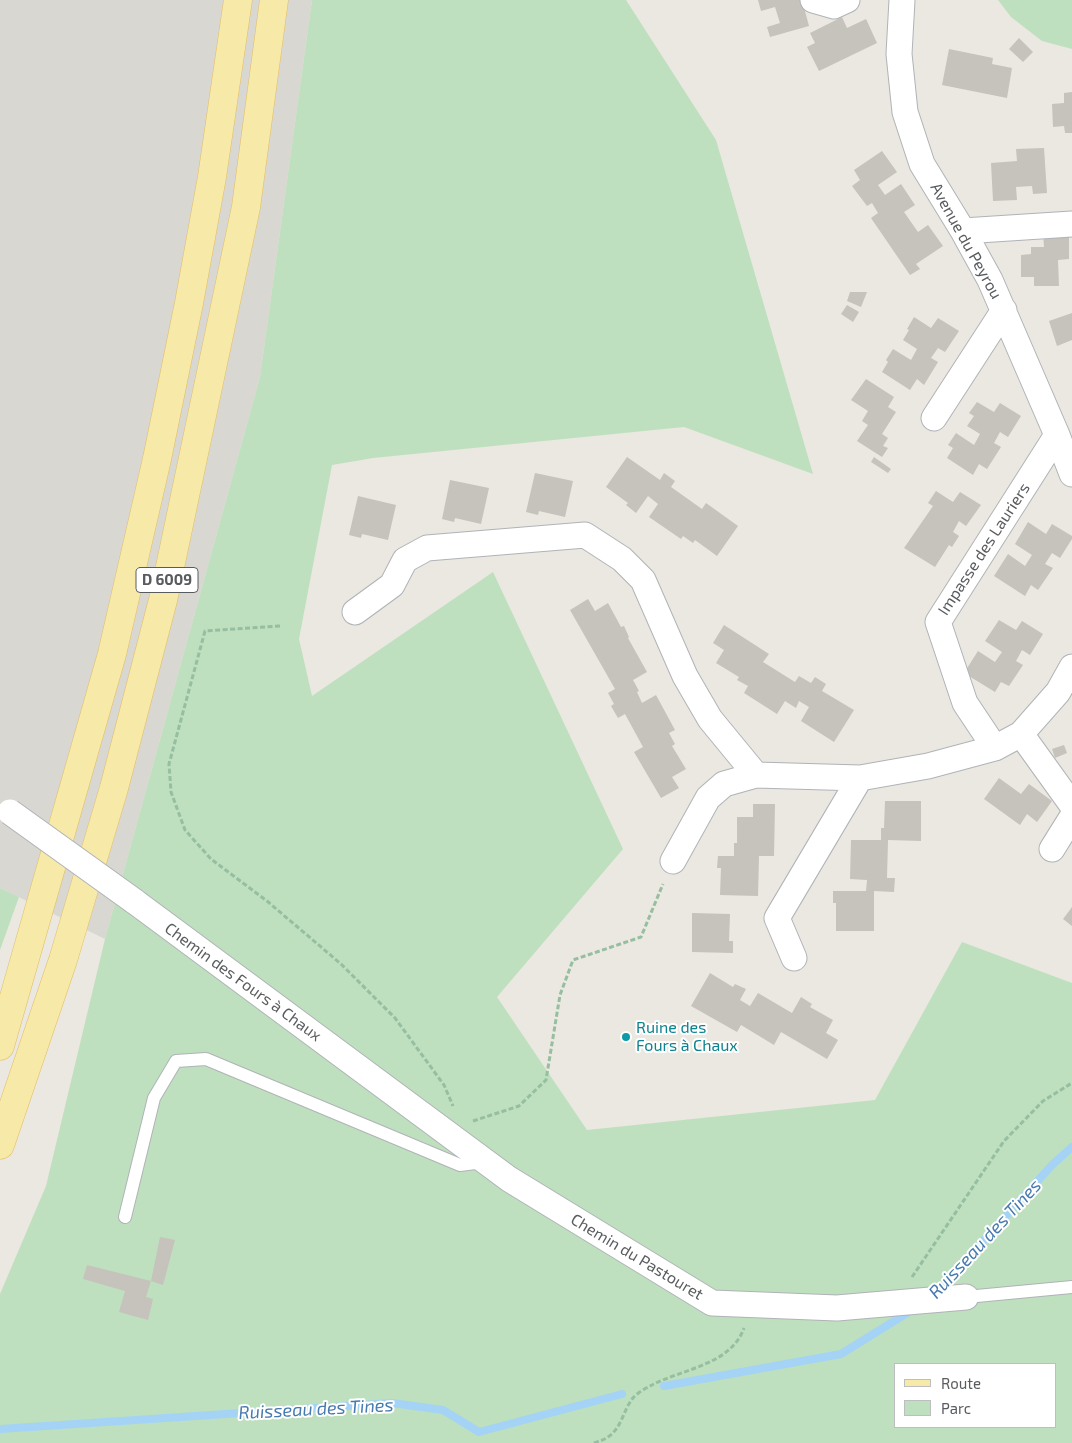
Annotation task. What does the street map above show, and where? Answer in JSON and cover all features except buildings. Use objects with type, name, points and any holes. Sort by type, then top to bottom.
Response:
[{"type":"main road","name":"D 6009","points":[[0,1046],[112,654],[157,459],[189,303],[212,177],[238,0]]},
{"type":"main road","name":"D 6009","points":[[0,1145],[71,931],[114,788],[163,600],[246,207],[274,0]]},
{"type":"street","points":[[812,0],[834,6],[847,0]]},
{"type":"street","name":"Avenue du Peyrou","points":[[902,0],[899,54],[905,112],[922,164],[963,231],[1004,310],[1058,435],[1072,474]]},
{"type":"street","points":[[963,231],[1072,224]]},
{"type":"street","points":[[934,418],[1004,310]]},
{"type":"street","name":"Impasse des Lauriers","points":[[995,748],[965,703],[938,622],[1058,435]]},
{"type":"street","points":[[354,612],[392,585],[405,560],[427,548],[585,535],[622,559],[643,580],[685,676],[710,719],[756,775]]},
{"type":"street","points":[[673,861],[708,798],[724,784],[756,775],[860,778],[928,766],[995,748],[1021,734],[1058,692],[1072,668]]},
{"type":"street","points":[[1021,734],[1072,805]]},
{"type":"street","points":[[794,958],[777,918],[860,778]]},
{"type":"street","name":"Chemin des Fours à Chaux","points":[[5,808],[453,1128],[485,1162]]},
{"type":"street","points":[[1052,849],[1072,817]]},
{"type":"street","name":"Chemin du Pastouret","points":[[485,1162],[509,1179],[712,1303],[837,1308],[966,1297]]},
{"type":"lane","points":[[125,1217],[154,1098],[176,1060],[206,1059],[460,1164],[485,1162]]},
{"type":"lane","name":"Chemin du Pastouret","points":[[966,1297],[1072,1287]]},
{"type":"path","points":[[280,626],[205,631],[169,764],[171,792],[185,830],[211,859],[267,901],[341,964],[395,1018],[444,1085],[453,1128],[519,1106],[546,1080],[560,995],[573,960],[641,937],[673,861]]},
{"type":"path","points":[[894,1304],[1004,1141],[1043,1101],[1072,1083]]},
{"type":"path","points":[[594,1443],[609,1437],[621,1422],[633,1398],[675,1374],[709,1363],[733,1346],[744,1330],[746,1304]]},
{"type":"shaded area","points":[[0,0],[312,0],[260,377],[105,939],[0,888]]},
{"type":"green space","points":[[312,0],[626,0],[716,140],[813,474],[684,427],[373,458],[332,465],[299,639],[312,696],[493,572],[623,849],[497,997],[587,1130],[875,1100],[962,942],[1072,983],[1072,1443],[0,1443],[0,1294],[46,1186],[105,939],[260,377]]},
{"type":"green space","points":[[998,0],[1072,0],[1072,49],[1042,41],[1011,17]]},
{"type":"green space","points":[[0,888],[19,897],[0,950]]},
{"type":"waterway","name":"Ruisseau des Tines","points":[[935,1294],[1052,1165],[1072,1147]]},
{"type":"waterway","name":"Ruisseau des Tines","points":[[664,1386],[841,1354],[912,1310]]},
{"type":"waterway","name":"Ruisseau des Tines","points":[[0,1429],[392,1403],[443,1410],[479,1432],[622,1394]]},
{"type":"place","name":"Ruine des Fours à Chaux","points":[[626,1037]]}]
